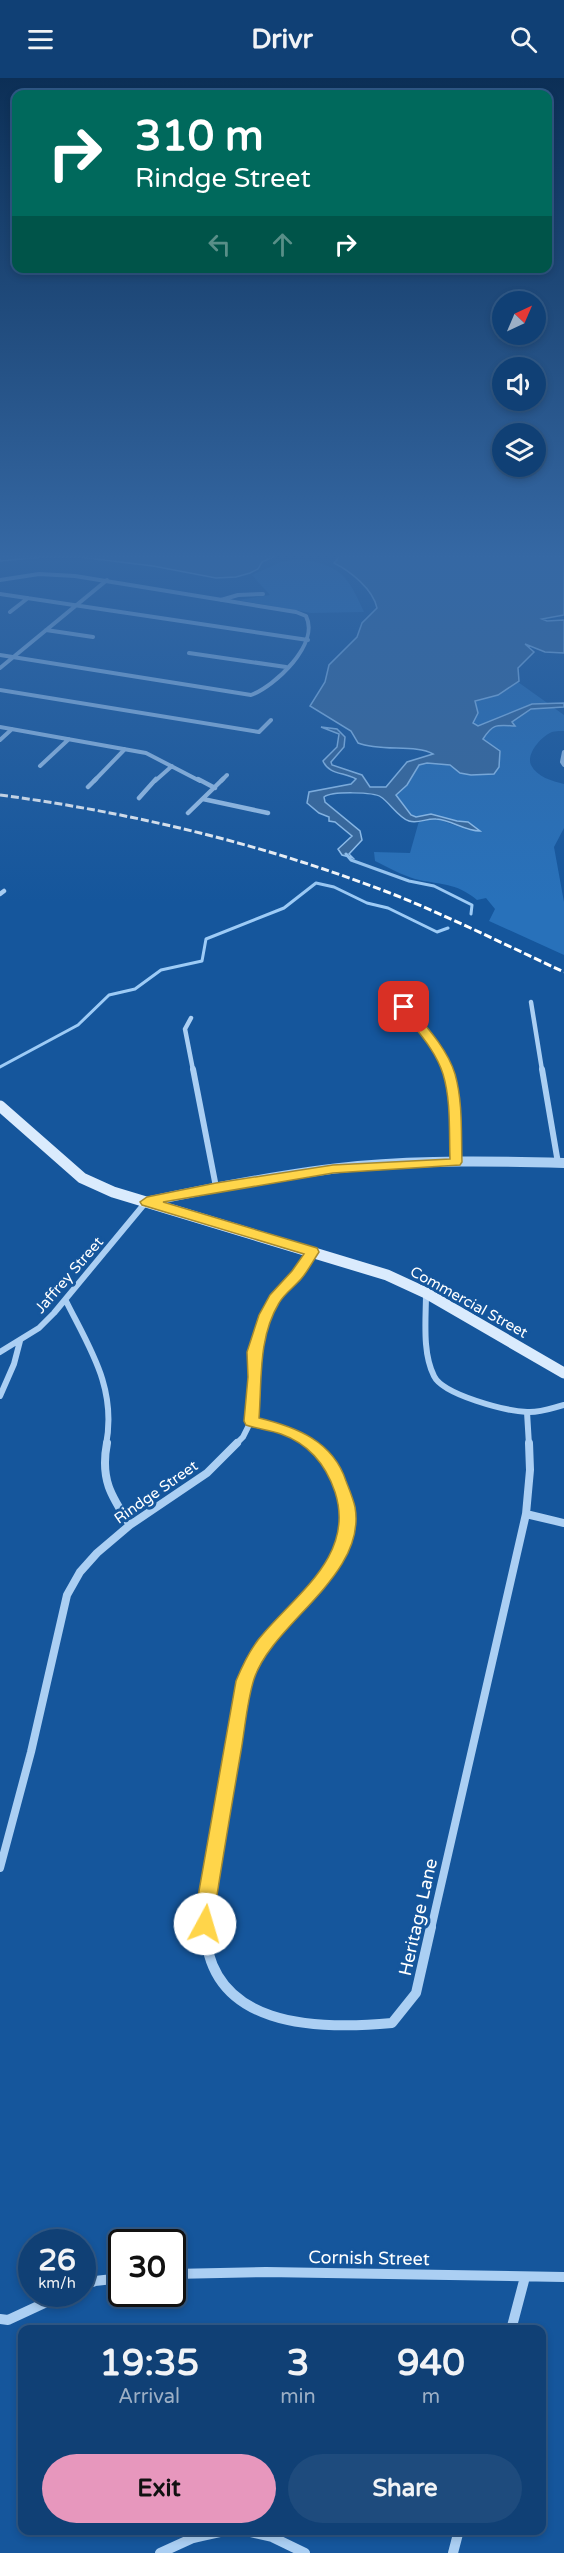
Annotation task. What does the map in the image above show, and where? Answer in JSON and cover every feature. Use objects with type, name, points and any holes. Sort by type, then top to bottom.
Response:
[{"type":"main road","name":"Commercial Street","points":[[0,1106],[82,1178],[113,1192],[387,1275],[426,1293],[564,1373]]},
{"type":"street","points":[[102,672],[241,694],[261,692],[282,672]]},
{"type":"street","points":[[0,690],[259,732],[271,720]]},
{"type":"street","points":[[0,727],[149,754],[214,788]]},
{"type":"street","points":[[0,740],[12,729]]},
{"type":"street","points":[[40,766],[69,740]]},
{"type":"street","points":[[88,787],[125,749]]},
{"type":"street","points":[[564,752],[562,762],[564,765]]},
{"type":"street","points":[[139,798],[161,774],[172,766]]},
{"type":"street","points":[[188,813],[227,776]]},
{"type":"street","points":[[203,799],[268,813]]},
{"type":"street","points":[[147,1202],[216,1187],[333,1169],[456,1162],[561,1163],[531,1002]]},
{"type":"street","points":[[404,1007],[432,1041],[449,1073],[454,1107],[456,1162]]},
{"type":"street","points":[[191,1018],[185,1029],[216,1187]]},
{"type":"street","name":"Jaffrey Street","points":[[0,1352],[39,1328],[66,1301],[147,1202]]},
{"type":"street","name":"Rindge Street","points":[[0,1868],[31,1752],[67,1595],[86,1566],[130,1525],[194,1483],[236,1446],[251,1421],[255,1377],[254,1352],[266,1315],[275,1298],[297,1275],[312,1252]]},
{"type":"street","points":[[426,1293],[429,1358],[438,1383],[450,1391],[527,1412],[540,1412],[564,1405]]},
{"type":"street","points":[[66,1301],[103,1376],[111,1426],[104,1470],[108,1486],[130,1525]]},
{"type":"street","points":[[0,1396],[14,1364],[20,1341]]},
{"type":"street","name":"Heritage Lane","points":[[251,1421],[287,1430],[319,1450],[335,1469],[348,1508],[345,1535],[335,1562],[309,1596],[267,1640],[251,1665],[245,1681],[205,1908],[205,1939],[213,1967],[232,1995],[255,2010],[305,2024],[363,2026],[392,2023],[416,1993],[526,1514],[530,1470],[527,1412]]},
{"type":"street","points":[[526,1514],[564,1523]]},
{"type":"street","name":"Cornish Street","points":[[186,2274],[266,2272],[564,2277]]},
{"type":"street","points":[[512,2325],[525,2277]]},
{"type":"street","points":[[0,2319],[8,2320],[36,2307]]},
{"type":"street","points":[[160,2553],[193,2538],[206,2535]]},
{"type":"street","points":[[263,2535],[305,2553]]},
{"type":"street","points":[[453,2553],[458,2535]]},
{"type":"shaded area","points":[[327,672],[518,672],[519,681],[498,695],[475,701],[478,713],[473,723],[478,726],[532,704],[564,703],[564,707],[531,709],[512,722],[515,726],[500,725],[490,730],[483,739],[500,751],[499,767],[494,774],[471,775],[460,773],[450,765],[427,763],[419,765],[407,785],[396,795],[411,815],[416,817],[431,814],[468,822],[480,831],[442,820],[409,821],[377,795],[353,793],[324,797],[325,802],[360,831],[362,840],[349,854],[353,858],[342,855],[338,849],[352,836],[307,803],[309,792],[351,784],[356,779],[333,771],[326,766],[323,761],[337,747],[339,734],[321,727],[337,729],[345,737],[344,747],[331,762],[332,765],[362,775],[370,787],[386,787],[407,762],[433,754],[417,749],[367,746],[358,743],[351,731],[310,706],[325,682]]},
{"type":"shaded area","points":[[518,682],[564,715],[564,731],[551,732],[543,738],[532,751],[530,761],[541,775],[564,784],[564,828],[554,847],[564,902],[564,955],[489,921],[495,909],[486,898],[477,900],[462,890],[415,879],[375,861],[374,852],[410,853],[419,821],[437,819],[468,830],[480,831],[468,822],[431,814],[416,817],[411,815],[396,794],[407,785],[419,765],[441,763],[460,773],[484,740],[473,723],[475,701],[507,690]]},
{"type":"waterway","points":[[346,854],[351,860],[409,881],[434,886],[472,905],[471,914]]},
{"type":"waterway","points":[[0,1067],[78,1025],[109,995],[135,989],[161,970],[202,961],[206,939],[284,908],[316,883],[334,887],[367,903],[388,908],[437,932],[448,928]]},
{"type":"railway","points":[[0,795],[151,821],[298,861],[395,895],[564,972]]},
{"type":"route","points":[[205,1924],[205,1908],[245,1681],[251,1665],[267,1640],[309,1596],[335,1562],[342,1548],[348,1508],[335,1469],[319,1450],[287,1430],[251,1421],[255,1377],[254,1352],[266,1315],[275,1298],[297,1275],[312,1252],[147,1202],[216,1187],[294,1174],[333,1169],[456,1162],[454,1107],[449,1073],[432,1041],[404,1007]]}]
